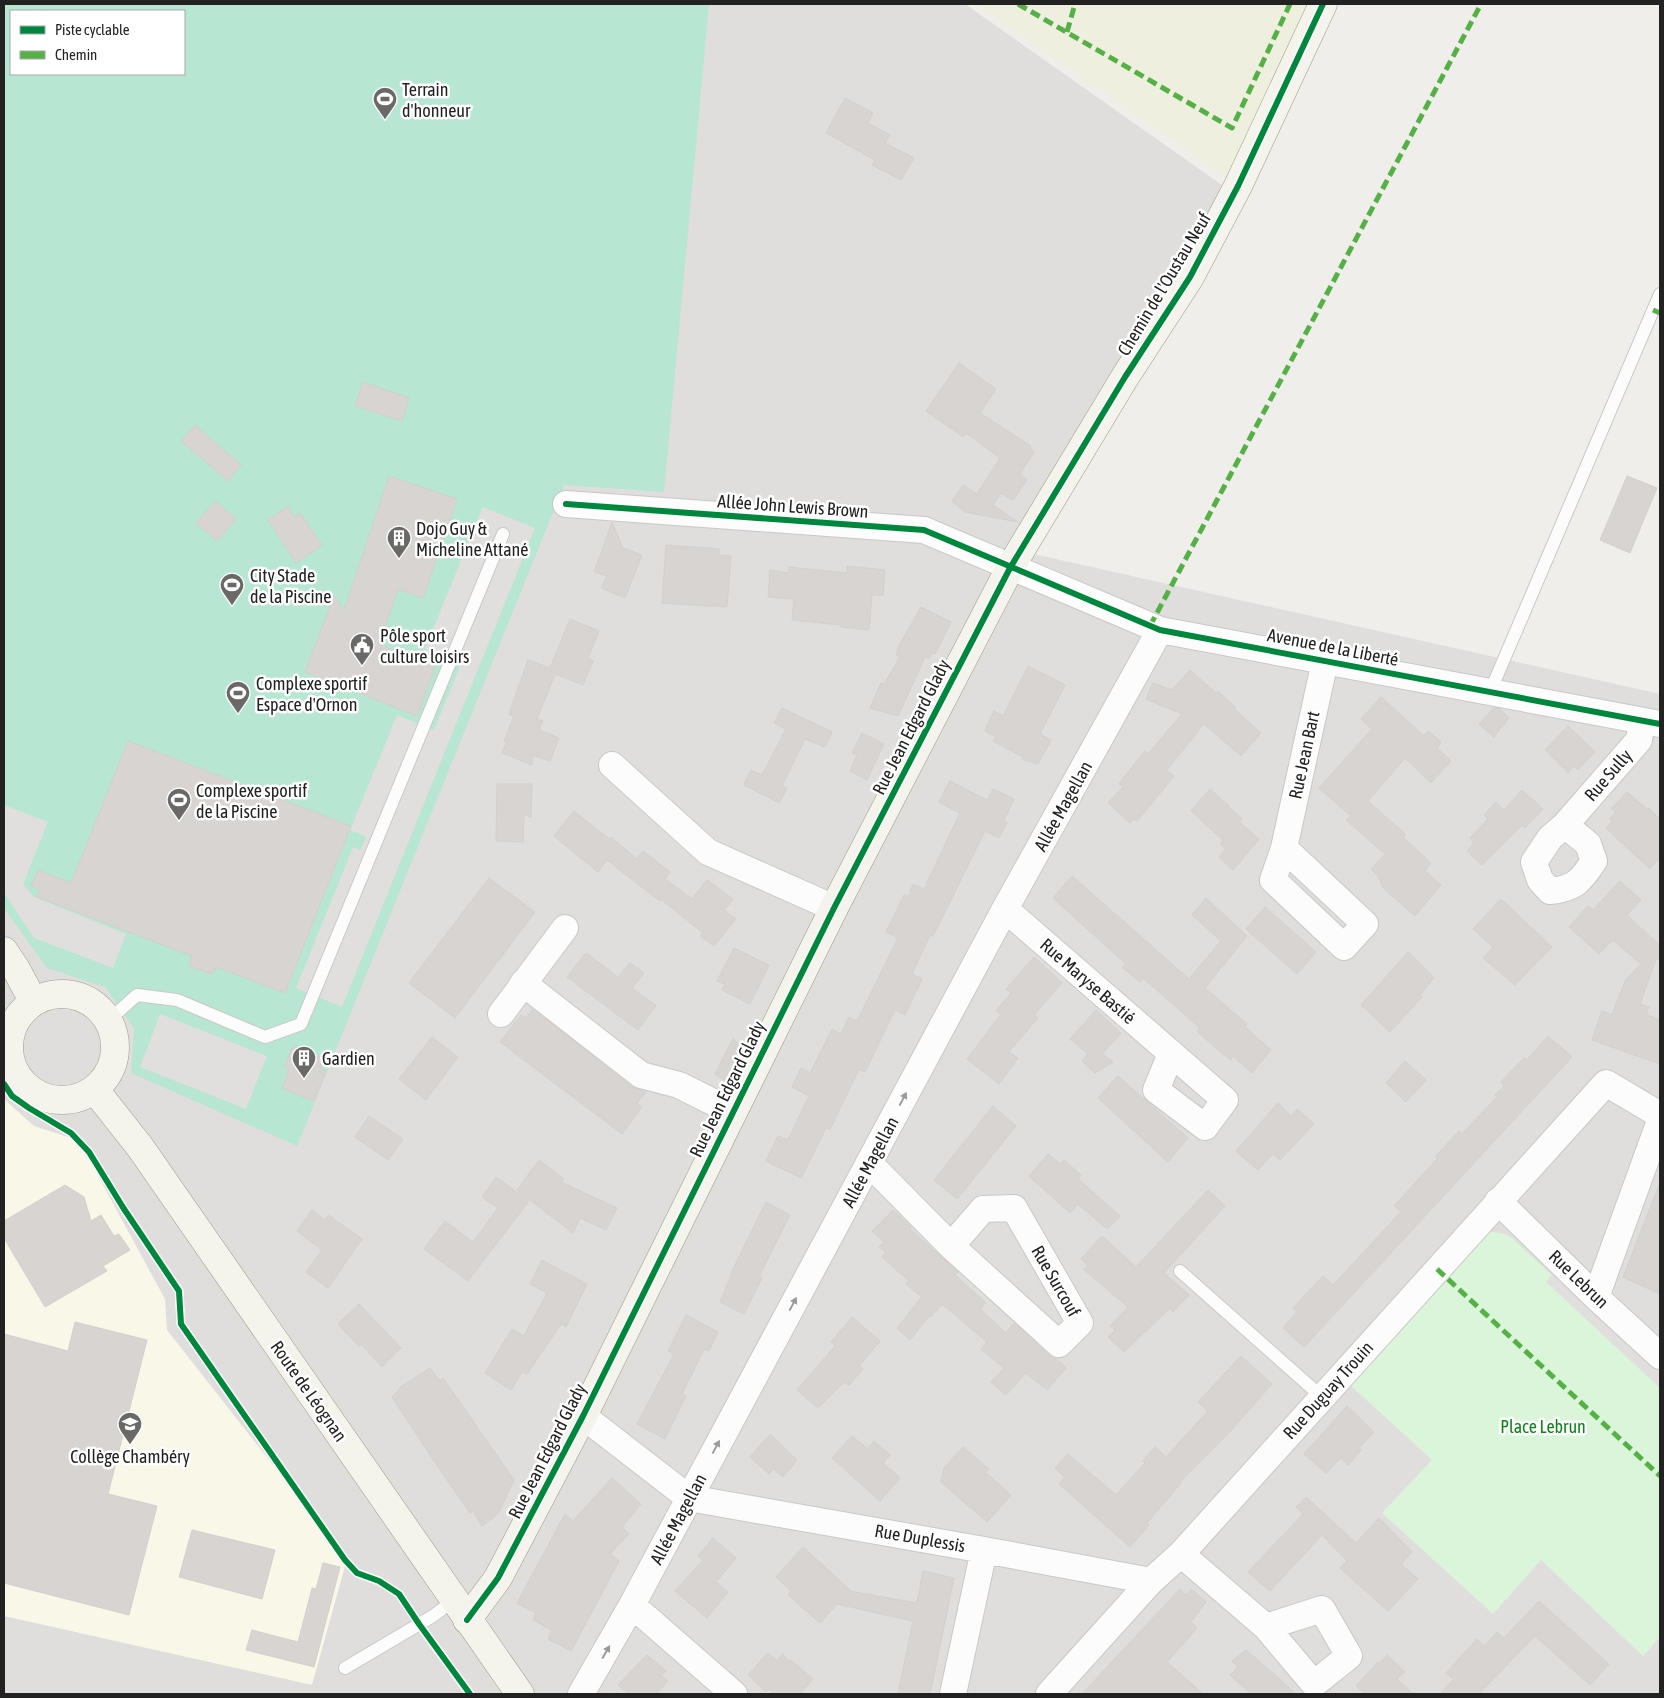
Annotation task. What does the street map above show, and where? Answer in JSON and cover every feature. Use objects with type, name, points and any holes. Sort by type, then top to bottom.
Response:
[{"type":"street","name":"Chemin de l'Oustau Neuf","points":[[1010,568],[1125,377],[1190,278],[1238,186],[1323,4]]},
{"type":"street","name":"Allée John Lewis Brown","points":[[566,504],[924,530],[1010,568]]},
{"type":"street","name":"Avenue de la Liberté","points":[[1010,568],[1160,630],[1651,722]]},
{"type":"street","name":"Rue Jean Edgard Glady","points":[[461,1610],[498,1578],[583,1416],[834,908],[1010,568]]},
{"type":"street","name":"Allée Magellan","points":[[581,1694],[632,1605],[1005,909],[1160,630]]},
{"type":"street","name":"Rue Jean Bart","points":[[1284,848],[1324,661]]},
{"type":"street","name":"Rue Sully","points":[[1564,825],[1639,740],[1651,722]]},
{"type":"street","points":[[612,765],[708,852],[834,908]]},
{"type":"street","name":"Rue Maryse Bastié","points":[[1005,909],[1171,1054]]},
{"type":"street","points":[[501,1014],[565,928]]},
{"type":"street","points":[[4,951],[33,1001]]},
{"type":"street","points":[[523,983],[641,1075],[679,1085],[732,1112]]},
{"type":"street","points":[[66,993],[83,998],[98,1007],[109,1020],[116,1050],[112,1065],[106,1078],[95,1090],[80,1098],[62,1101],[46,1098],[30,1091],[18,1078],[10,1063],[8,1045],[12,1028],[20,1013],[33,1001],[49,995],[66,993]]},
{"type":"street","name":"Rue Duguay Trouin","points":[[1049,1694],[1151,1581],[1181,1554],[1606,1083],[1660,1115]]},
{"type":"street","name":"Route de Léognan","points":[[95,1090],[140,1147],[520,1694]]},
{"type":"street","points":[[1596,1296],[1660,1121]]},
{"type":"street","name":"Rue Surcouf","points":[[869,1163],[951,1246],[1058,1344],[1080,1323],[1014,1208],[983,1209],[951,1246]]},
{"type":"street","name":"Rue Lebrun","points":[[1498,1201],[1660,1356]]},
{"type":"street","points":[[583,1416],[689,1498]]},
{"type":"street","name":"Rue Duplessis","points":[[689,1498],[1151,1581]]},
{"type":"street","points":[[953,1694],[984,1550]]},
{"type":"street","points":[[1181,1554],[1266,1627]]},
{"type":"street","points":[[632,1605],[734,1694]]},
{"type":"lane","points":[[1490,692],[1660,294]]},
{"type":"lane","points":[[109,1020],[137,995],[177,1000],[265,1037],[301,1024],[503,534]]},
{"type":"lane","points":[[1180,1271],[1322,1397]]},
{"type":"lane","points":[[345,1668],[426,1620],[461,1610]]},
{"type":"shaded area","points":[[4,4],[965,4],[1229,190],[1029,553],[1660,694],[1660,1694],[4,1694]]},
{"type":"shaded area","points":[[483,507],[535,528],[342,1007],[296,988],[353,847],[361,850],[366,837],[350,830],[397,715],[434,730],[460,666],[424,651]]},
{"type":"shaded area","points":[[4,805],[48,822],[23,884],[34,897],[126,934],[113,968],[34,938],[4,893]]},
{"type":"shaded area","points":[[160,1014],[267,1056],[246,1109],[140,1067]]},
{"type":"shaded area","name":"Collège Chambéry","points":[[4,1099],[34,1126],[74,1139],[83,1148],[165,1299],[167,1330],[347,1559],[312,1685],[4,1616]]},
{"type":"shaded area","points":[[1557,1270],[1660,1367],[1660,1388],[1546,1282]]},
{"type":"green space","name":"Complexe sportif Espace d'Ornon","points":[[4,4],[709,4],[664,492],[564,485],[297,1146],[131,1073],[134,1028],[105,987],[47,968],[4,908]]},
{"type":"green space","points":[[975,4],[1323,4],[1238,186]]},
{"type":"green space","name":"Place Lebrun","points":[[1497,1232],[1513,1239],[1660,1376],[1660,1637],[1643,1656],[1541,1560],[1493,1614],[1382,1513],[1432,1460],[1349,1384],[1486,1234]]},
{"type":"building","points":[[845,98],[873,113],[868,123],[890,135],[885,143],[914,158],[901,180],[872,165],[875,160],[826,133]]},
{"type":"building","points":[[959,363],[996,389],[980,413],[1031,446],[1030,449],[1034,452],[1020,474],[1027,480],[1013,500],[1001,493],[993,505],[1018,522],[965,512],[952,501],[963,485],[977,494],[1000,458],[966,433],[963,437],[926,411]]},
{"type":"building","points":[[363,382],[409,398],[402,421],[355,406]]},
{"type":"building","points":[[195,425],[241,465],[228,481],[181,441]]},
{"type":"building","points":[[389,476],[457,499],[423,598],[398,589],[379,644],[435,667],[417,716],[305,672],[334,596],[344,610]]},
{"type":"building","points":[[1627,476],[1657,488],[1630,553],[1600,540]]},
{"type":"building","points":[[215,501],[236,519],[217,541],[196,523]]},
{"type":"building","points":[[288,506],[294,517],[300,513],[322,545],[296,563],[268,520]]},
{"type":"building","points":[[612,522],[623,548],[642,555],[625,598],[601,588],[607,576],[594,572]]},
{"type":"building","points":[[666,545],[719,549],[719,555],[731,556],[727,607],[662,603]]},
{"type":"building","points":[[847,566],[885,570],[883,595],[872,595],[869,630],[792,620],[794,599],[768,597],[770,570],[789,573],[789,567],[847,573]]},
{"type":"building","points":[[921,607],[951,622],[935,654],[932,652],[929,659],[925,657],[898,716],[870,708],[881,683],[884,684],[900,657],[896,655],[900,644]]},
{"type":"building","points":[[570,619],[599,631],[588,658],[593,661],[583,685],[555,674],[537,719],[543,721],[539,730],[559,738],[550,761],[532,755],[532,765],[502,753],[507,742],[504,741],[514,716],[509,714],[528,660],[550,668]]},
{"type":"building","points":[[1028,666],[1065,685],[1040,734],[1051,740],[1038,764],[1022,759],[1023,757],[993,741],[996,737],[985,731],[994,711],[1003,716]]},
{"type":"building","points":[[1190,670],[1216,693],[1218,691],[1236,708],[1234,709],[1261,733],[1241,756],[1204,724],[1167,770],[1174,776],[1137,821],[1134,819],[1130,823],[1108,803],[1123,787],[1119,784],[1145,751],[1148,754],[1182,714],[1146,699],[1153,683],[1172,690]]},
{"type":"building","points":[[1381,697],[1424,736],[1428,731],[1441,742],[1437,748],[1451,761],[1431,783],[1405,758],[1368,801],[1405,834],[1403,837],[1431,863],[1425,871],[1441,885],[1415,916],[1383,888],[1378,876],[1371,869],[1385,854],[1346,820],[1351,816],[1319,788],[1372,729],[1361,719]]},
{"type":"building","points":[[782,708],[832,732],[825,747],[805,739],[782,786],[787,788],[779,803],[744,785],[751,770],[762,775],[786,729],[774,723]]},
{"type":"building","points":[[1494,708],[1500,709],[1509,718],[1494,737],[1479,724]]},
{"type":"building","points":[[1568,726],[1595,752],[1578,770],[1574,766],[1568,773],[1545,750]]},
{"type":"building","points":[[862,733],[884,744],[867,780],[850,771],[857,755],[852,753]]},
{"type":"building","points":[[128,741],[351,826],[285,993],[216,967],[212,974],[189,966],[192,956],[37,897],[40,890],[31,886],[38,870],[71,883]]},
{"type":"building","points":[[950,781],[987,800],[993,789],[1014,799],[1004,820],[1007,822],[999,838],[985,831],[933,936],[930,935],[912,974],[922,979],[905,1015],[895,1010],[865,1072],[859,1069],[830,1129],[826,1128],[801,1178],[766,1161],[778,1136],[788,1140],[809,1096],[792,1087],[801,1068],[810,1073],[832,1029],[841,1034],[849,1017],[857,1021],[898,938],[886,932],[904,895],[908,897],[913,884],[924,889],[960,813],[939,802]]},
{"type":"building","points":[[497,784],[532,784],[531,818],[524,813],[523,842],[496,841]]},
{"type":"building","points":[[1210,789],[1242,819],[1239,822],[1259,839],[1233,870],[1219,857],[1226,849],[1220,844],[1223,840],[1191,811]]},
{"type":"building","points":[[1522,790],[1543,809],[1525,828],[1522,825],[1482,865],[1467,851],[1474,843],[1470,838],[1488,819],[1484,815],[1496,802],[1504,810]]},
{"type":"building","points":[[1627,792],[1647,809],[1649,808],[1660,819],[1660,857],[1650,869],[1606,828],[1612,821],[1610,818],[1616,812],[1611,809]]},
{"type":"building","points":[[574,811],[609,839],[611,837],[637,859],[643,851],[670,872],[665,879],[692,899],[707,880],[733,899],[724,910],[736,919],[714,946],[700,936],[703,933],[661,899],[660,901],[607,860],[598,872],[554,836]]},
{"type":"building","points":[[1072,876],[1189,979],[1221,941],[1192,915],[1206,898],[1247,936],[1205,988],[1247,1024],[1245,1027],[1271,1050],[1252,1073],[1233,1056],[1231,1060],[1220,1052],[1197,1031],[1200,1028],[1143,978],[1140,982],[1122,967],[1126,964],[1053,898]]},
{"type":"building","points":[[489,878],[535,912],[455,1018],[409,983]]},
{"type":"building","points":[[1620,881],[1641,900],[1627,915],[1659,945],[1660,943],[1660,957],[1655,962],[1640,1004],[1649,1007],[1646,1014],[1660,1020],[1660,1064],[1592,1040],[1602,1011],[1612,1015],[1625,981],[1641,964],[1613,940],[1599,954],[1569,927],[1588,906],[1593,910]]},
{"type":"building","points":[[1501,899],[1552,947],[1515,985],[1483,958],[1493,947],[1473,929]]},
{"type":"building","points":[[1265,907],[1316,952],[1297,974],[1246,929]]},
{"type":"building","points":[[734,948],[769,965],[750,1004],[722,990],[725,984],[717,981]]},
{"type":"building","points":[[1408,952],[1434,978],[1420,995],[1422,997],[1390,1032],[1361,1005]]},
{"type":"building","points":[[586,953],[618,977],[630,963],[644,973],[632,988],[656,1006],[638,1030],[567,977]]},
{"type":"building","points":[[1034,957],[1062,983],[1034,1015],[1038,1018],[1009,1052],[1018,1058],[999,1084],[967,1059],[1001,1014],[996,1011],[1011,993],[1006,989]]},
{"type":"building","points":[[533,1009],[632,1087],[646,1092],[637,1103],[642,1107],[622,1134],[500,1042],[521,1015],[526,1018]]},
{"type":"building","points":[[1096,1010],[1121,1033],[1102,1054],[1113,1062],[1095,1073],[1082,1061],[1088,1054],[1070,1039]]},
{"type":"building","points":[[1548,1036],[1572,1057],[1304,1347],[1283,1328],[1297,1312],[1293,1308],[1323,1276],[1333,1285],[1401,1212],[1394,1206],[1437,1159],[1435,1157],[1459,1131],[1462,1134],[1497,1097],[1495,1095],[1504,1086],[1501,1082],[1524,1058],[1527,1060]]},
{"type":"building","points":[[432,1037],[458,1057],[426,1100],[399,1079]]},
{"type":"building","points":[[733,1039],[747,1050],[729,1084],[715,1074]]},
{"type":"building","name":"Gardien","points":[[293,1046],[323,1059],[320,1068],[326,1071],[314,1101],[282,1088],[289,1070],[284,1067]]},
{"type":"building","points":[[1405,1061],[1426,1080],[1406,1102],[1386,1083]]},
{"type":"building","points":[[1118,1076],[1188,1138],[1168,1162],[1098,1098]]},
{"type":"building","points":[[1278,1103],[1291,1116],[1297,1109],[1314,1124],[1280,1160],[1273,1154],[1258,1170],[1236,1151]]},
{"type":"building","points":[[993,1106],[1016,1126],[957,1199],[934,1180]]},
{"type":"building","points":[[369,1116],[403,1139],[388,1160],[355,1137]]},
{"type":"building","points":[[1048,1154],[1060,1164],[1064,1160],[1081,1175],[1078,1179],[1120,1216],[1107,1229],[1078,1204],[1070,1213],[1029,1176]]},
{"type":"building","points":[[539,1160],[564,1179],[561,1182],[617,1208],[606,1230],[580,1218],[573,1233],[517,1190]]},
{"type":"building","points":[[496,1177],[529,1201],[468,1281],[424,1249],[445,1221],[473,1242],[498,1208],[482,1197]]},
{"type":"building","points":[[65,1185],[84,1197],[91,1221],[101,1215],[114,1236],[119,1234],[130,1250],[103,1266],[107,1271],[45,1307],[4,1238],[4,1221]]},
{"type":"building","points":[[1660,1186],[1660,1294],[1623,1277]]},
{"type":"building","points":[[1208,1190],[1225,1206],[1164,1273],[1189,1295],[1173,1312],[1170,1308],[1124,1352],[1108,1337],[1115,1330],[1110,1326],[1128,1307],[1083,1269],[1088,1265],[1081,1259],[1102,1236],[1136,1267]]},
{"type":"building","points":[[766,1202],[790,1215],[759,1277],[762,1278],[744,1314],[720,1302],[730,1275]]},
{"type":"building","points":[[312,1210],[325,1220],[328,1215],[362,1239],[328,1288],[306,1272],[322,1250],[297,1231]]},
{"type":"building","points":[[893,1210],[911,1227],[910,1229],[958,1272],[955,1275],[986,1303],[980,1309],[1006,1333],[1014,1323],[1066,1368],[1047,1390],[1026,1373],[1006,1395],[991,1382],[1004,1368],[981,1349],[987,1342],[942,1304],[931,1317],[929,1316],[910,1340],[897,1328],[922,1297],[906,1284],[909,1281],[882,1257],[886,1252],[879,1247],[884,1242],[872,1231]]},
{"type":"building","points":[[542,1260],[587,1284],[566,1327],[561,1324],[527,1374],[522,1372],[511,1390],[485,1373],[512,1329],[524,1336],[547,1293],[530,1284]]},
{"type":"building","points":[[359,1304],[401,1348],[382,1367],[361,1344],[359,1346],[338,1324]]},
{"type":"building","points":[[686,1315],[718,1332],[709,1351],[704,1349],[682,1394],[686,1396],[665,1439],[637,1424],[674,1354],[668,1351]]},
{"type":"building","points":[[852,1317],[880,1341],[859,1366],[863,1369],[849,1385],[844,1382],[818,1408],[797,1390],[835,1346],[831,1342]]},
{"type":"building","points":[[75,1322],[147,1340],[108,1494],[157,1506],[129,1615],[4,1583],[4,1334],[68,1351]]},
{"type":"building","points":[[1241,1356],[1272,1384],[1226,1436],[1180,1482],[1147,1523],[1149,1525],[1130,1547],[1059,1484],[1065,1477],[1055,1468],[1068,1454],[1116,1495],[1145,1463],[1143,1461],[1155,1447],[1166,1457],[1208,1411],[1198,1402]]},
{"type":"building","points":[[430,1368],[440,1381],[443,1378],[514,1480],[498,1514],[482,1526],[473,1511],[470,1513],[392,1397],[402,1386]]},
{"type":"building","points":[[1347,1406],[1374,1432],[1359,1448],[1361,1450],[1348,1465],[1341,1458],[1326,1473],[1304,1454]]},
{"type":"building","points":[[770,1434],[797,1460],[783,1477],[773,1469],[769,1474],[750,1457]]},
{"type":"building","points":[[852,1436],[868,1449],[874,1441],[890,1455],[883,1463],[900,1478],[880,1501],[832,1458]]},
{"type":"building","points":[[963,1447],[989,1469],[985,1472],[1011,1495],[987,1522],[941,1482],[944,1468]]},
{"type":"building","points":[[612,1478],[641,1504],[622,1527],[629,1534],[610,1554],[619,1561],[571,1651],[548,1639],[552,1630],[533,1620],[536,1613],[517,1603],[565,1514],[573,1521]]},
{"type":"building","points":[[1306,1497],[1356,1543],[1379,1518],[1412,1552],[1401,1564],[1418,1579],[1388,1611],[1340,1568],[1347,1561],[1322,1535],[1270,1591],[1248,1572],[1303,1514],[1296,1507]]},
{"type":"building","points":[[192,1530],[275,1550],[262,1599],[179,1577]]},
{"type":"building","points":[[713,1538],[736,1558],[716,1582],[728,1592],[707,1618],[675,1591],[703,1560],[698,1556]]},
{"type":"building","points":[[803,1547],[849,1591],[917,1603],[923,1571],[954,1578],[930,1694],[898,1694],[913,1621],[837,1604],[820,1623],[788,1595],[791,1591],[776,1577]]},
{"type":"building","points":[[323,1563],[340,1567],[314,1667],[246,1650],[252,1630],[298,1642],[312,1588],[316,1589]]},
{"type":"building","points":[[1180,1589],[1186,1595],[1191,1589],[1206,1602],[1191,1622],[1197,1628],[1167,1662],[1203,1694],[1082,1694]]},
{"type":"building","points":[[1539,1601],[1609,1664],[1590,1685],[1535,1636],[1479,1694],[1440,1694],[1454,1679],[1446,1673],[1477,1639],[1484,1646],[1497,1632],[1504,1638]]},
{"type":"building","points":[[1246,1650],[1296,1694],[1251,1694],[1230,1675],[1238,1667],[1232,1661]]},
{"type":"building","points":[[768,1653],[777,1661],[783,1654],[790,1662],[791,1660],[813,1679],[800,1694],[774,1694],[769,1689],[766,1692],[748,1675]]},
{"type":"building","points":[[647,1655],[666,1671],[661,1675],[668,1681],[656,1694],[629,1694],[618,1685]]},
{"type":"building","points":[[1387,1655],[1405,1672],[1397,1679],[1413,1694],[1366,1694],[1356,1686]]},
{"type":"marked path","points":[[1018,4],[1232,128],[1290,4]]},
{"type":"marked path","points":[[1067,32],[1075,4]]},
{"type":"marked path","points":[[1150,626],[1481,4]]},
{"type":"marked path","points":[[1653,310],[1660,313]]},
{"type":"marked path","points":[[1437,1269],[1660,1476]]},
{"type":"cycle path","points":[[467,1620],[498,1578],[583,1416],[834,908],[1010,568],[1125,377],[1190,277],[1238,186],[1323,4]]},
{"type":"cycle path","points":[[566,504],[924,530],[1160,630],[1660,724]]},
{"type":"cycle path","points":[[4,1084],[12,1096],[71,1133],[89,1152],[124,1209],[179,1291],[181,1324],[345,1560],[357,1573],[379,1581],[399,1594],[470,1694]]},
{"type":"place","name":"Terrain d'honneur","points":[[385,120]]},
{"type":"place","name":"Dojo Guy & Micheline Attané","points":[[399,559]]},
{"type":"place","name":"City Stade de la Piscine","points":[[232,606]]},
{"type":"place","name":"Pôle sport culture loisirs","points":[[362,666]]},
{"type":"place","name":"Complexe sportif Espace d'Ornon","points":[[238,714]]},
{"type":"place","name":"Complexe sportif de la Piscine","points":[[179,821]]},
{"type":"place","name":"Gardien","points":[[304,1079]]},
{"type":"place","name":"Collège Chambéry","points":[[130,1445]]}]
